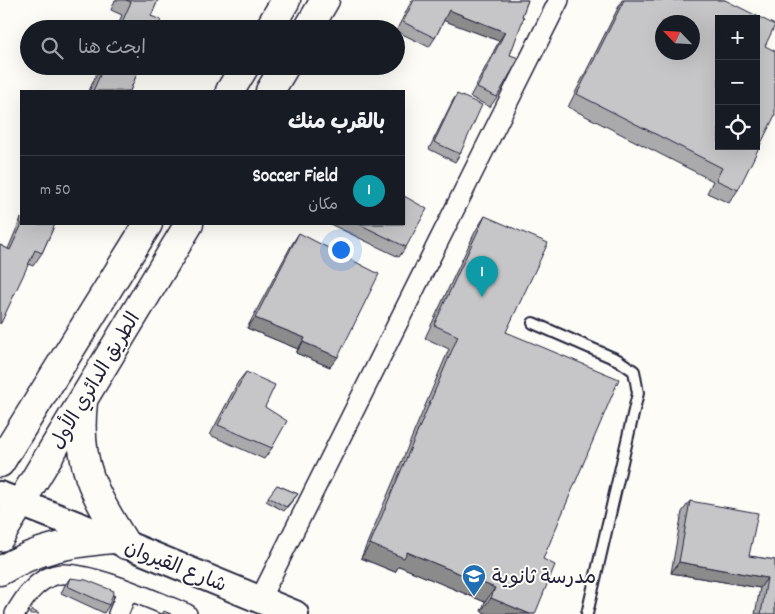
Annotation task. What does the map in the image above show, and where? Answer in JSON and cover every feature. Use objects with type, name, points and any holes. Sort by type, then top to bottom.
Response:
[{"type":"main road","points":[[274,20],[286,0]]},
{"type":"main road","points":[[313,20],[325,0]]},
{"type":"main road","points":[[231,90],[240,75]]},
{"type":"main road","points":[[271,90],[280,75]]},
{"type":"main road","name":"الطريق الدائري الأول","points":[[0,463],[147,225]]},
{"type":"main road","name":"الطريق الدائري الأول","points":[[0,537],[10,500],[84,397],[188,225]]},
{"type":"main road","points":[[0,426],[41,397]]},
{"type":"main road","points":[[0,571],[19,560],[61,545],[119,542],[97,497],[86,468],[81,428],[84,397]]},
{"type":"main road","name":"شارع القيروان","points":[[10,500],[295,614]]},
{"type":"street","points":[[260,599],[559,0]]},
{"type":"street","points":[[15,614],[36,585],[56,574],[75,575],[128,590],[187,614]]},
{"type":"street","points":[[118,614],[128,590]]},
{"type":"lane","points":[[532,323],[618,360],[634,371],[638,393],[587,614]]},
{"type":"building","points":[[126,0],[158,0],[151,16],[161,20],[123,20],[131,2]]},
{"type":"building","points":[[414,0],[528,0],[510,55],[519,58],[497,97],[477,88],[505,32],[449,10],[435,38],[405,23],[404,20]]},
{"type":"building","points":[[624,0],[725,0],[755,15],[715,15],[715,150],[758,150],[738,190],[716,180],[722,168],[577,94]]},
{"type":"building","points":[[760,18],[775,25],[765,46],[775,51],[775,115],[760,145]]},
{"type":"building","points":[[100,75],[136,75],[130,90],[93,90]]},
{"type":"building","points":[[457,94],[482,105],[460,154],[434,142]]},
{"type":"building","points":[[405,197],[427,209],[406,247],[361,225],[405,225]]},
{"type":"building","points":[[485,216],[548,243],[506,332],[619,379],[543,559],[555,565],[535,614],[530,614],[491,598],[495,588],[407,552],[404,558],[370,544],[458,336],[434,325]]},
{"type":"building","points":[[22,225],[55,225],[42,253],[35,250],[0,323],[0,245],[10,250]]},
{"type":"building","points":[[299,233],[379,274],[338,357],[303,342],[305,338],[255,318]]},
{"type":"building","points":[[246,372],[275,385],[265,407],[287,421],[272,448],[218,425]]},
{"type":"building","points":[[277,485],[298,494],[286,507],[268,497]]},
{"type":"building","points":[[690,501],[758,513],[749,556],[775,560],[775,614],[761,614],[767,578],[679,562]]},
{"type":"building","points":[[70,578],[86,580],[114,591],[109,605],[67,586]]},
{"type":"building","points":[[32,610],[39,614],[29,614]]},
{"type":"place","name":"Soccer Field","points":[[482,297]]},
{"type":"place","name":"مدرسة ثانوية","points":[[474,597]]}]
